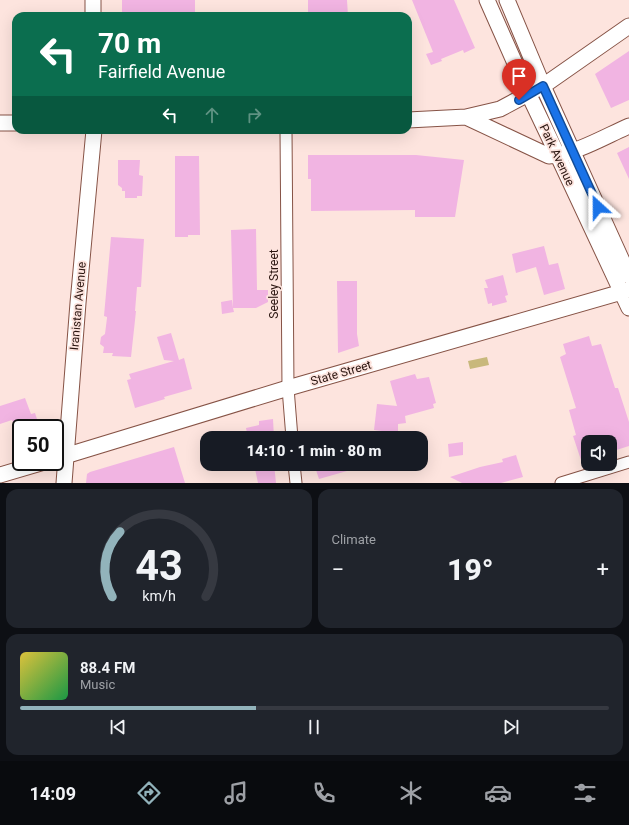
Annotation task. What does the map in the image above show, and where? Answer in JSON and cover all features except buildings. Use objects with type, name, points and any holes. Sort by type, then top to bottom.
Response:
[{"type":"main road","points":[[93,0],[93,12]]},
{"type":"main road","name":"Park Avenue","points":[[487,0],[558,156],[626,291],[629,308]]},
{"type":"main road","name":"Park Avenue","points":[[507,0],[543,86],[629,276]]},
{"type":"main road","points":[[412,120],[466,117],[500,109],[543,86],[629,26]]},
{"type":"main road","points":[[466,117],[549,156],[558,156],[573,151],[629,126]]},
{"type":"main road","points":[[0,123],[12,123]]},
{"type":"main road","name":"Iranistan Avenue","points":[[64,430],[78,303],[94,134]]},
{"type":"main road","name":"State Street","points":[[64,456],[288,388],[626,291]]},
{"type":"main road","points":[[0,475],[14,471]]},
{"type":"main road","name":"Iranistan Avenue","points":[[63,471],[64,483]]},
{"type":"street","name":"Seeley Street","points":[[286,134],[288,388],[291,431]]},
{"type":"street","points":[[561,483],[629,462]]},
{"type":"street","points":[[295,471],[296,483]]},
{"type":"shaded area","points":[[487,357],[489,365],[470,369],[468,361]]},
{"type":"route","points":[[519,100],[543,86],[598,207]]}]
